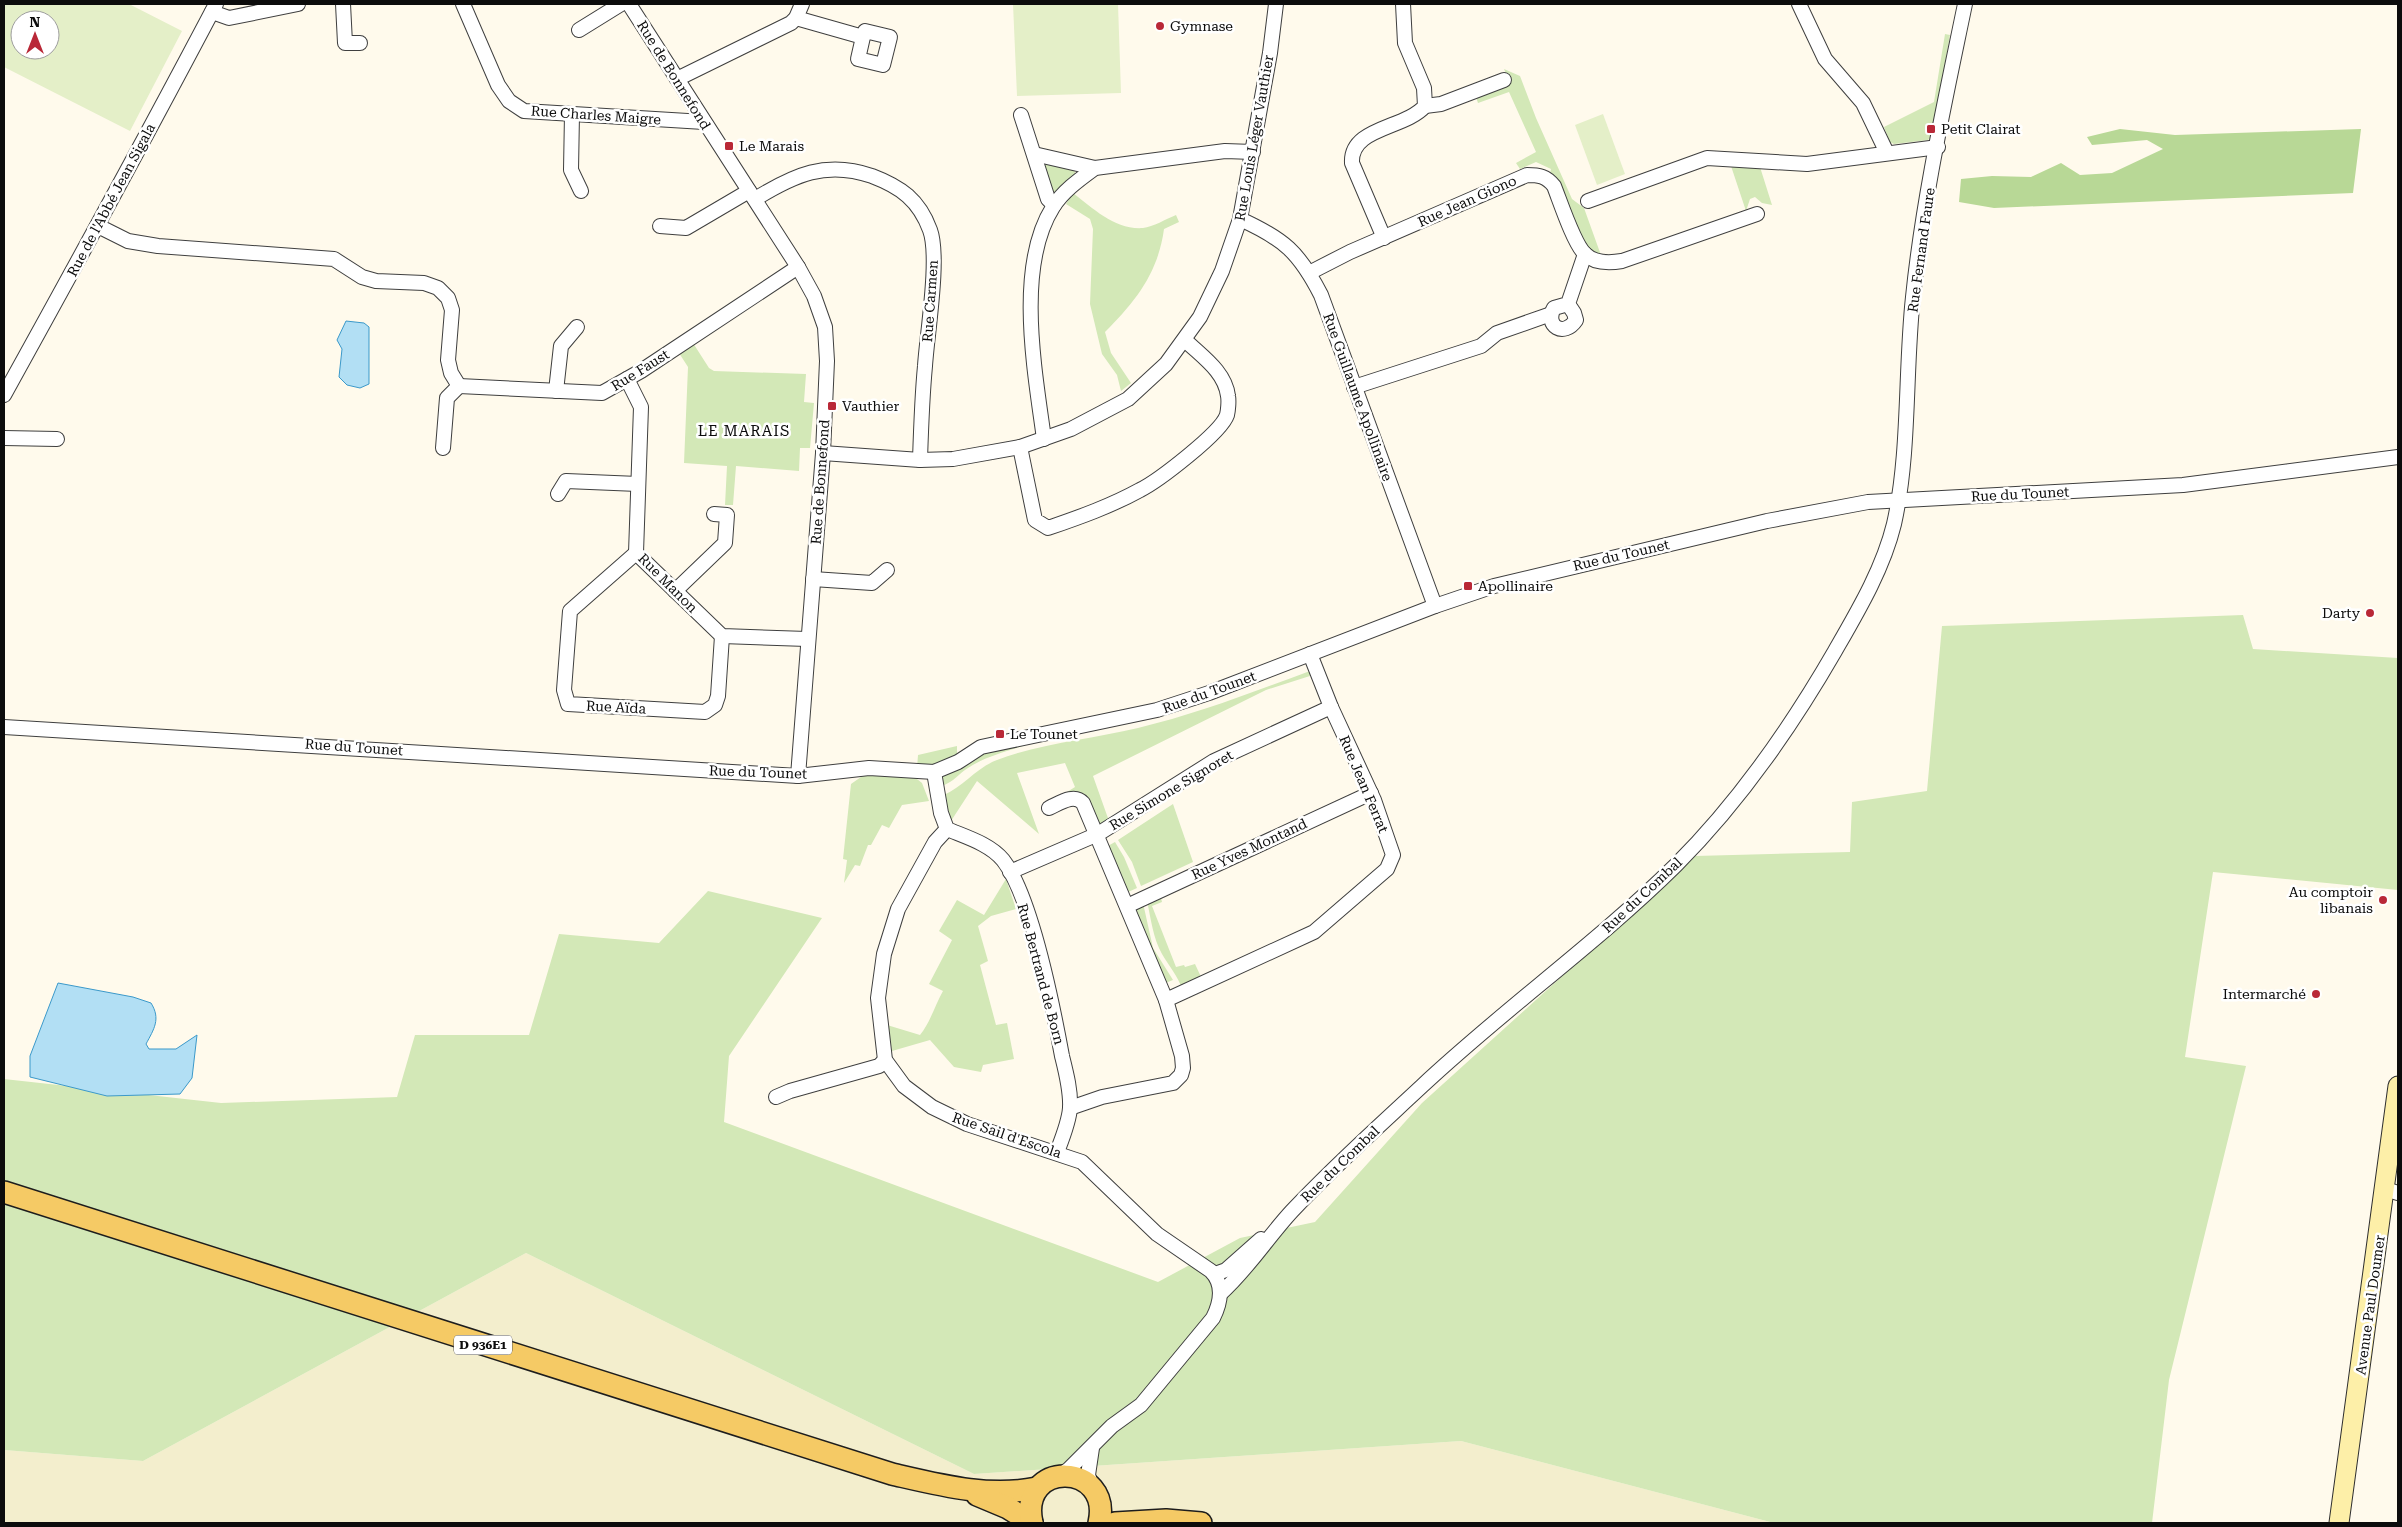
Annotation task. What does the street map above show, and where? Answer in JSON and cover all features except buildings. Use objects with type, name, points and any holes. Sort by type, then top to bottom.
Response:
[{"type":"main road","name":"Avenue Paul Doumer","points":[[2340,1523],[2392,1191],[2398,1086]]},
{"type":"main road","name":"D 936E1","points":[[4,1192],[804,1448],[892,1474],[965,1489],[1011,1492],[1037,1488]]},
{"type":"main road","points":[[1032,1523],[1029,1511],[1031,1499],[1037,1488],[1043,1482],[1058,1476],[1071,1475],[1082,1480],[1106,1503],[1166,1520]]},
{"type":"main road","name":"D 936E1","points":[[965,1489],[1008,1508],[1032,1523]]},
{"type":"main road","points":[[1095,1492],[1100,1505],[1099,1523]]},
{"type":"main road","points":[[1115,1523],[1166,1520],[1201,1523]]},
{"type":"street","points":[[214,8],[229,18],[293,4]]},
{"type":"street","points":[[343,4],[346,43],[360,42]]},
{"type":"street","name":"Rue Charles Maigre","points":[[463,4],[498,85],[509,101],[524,111],[704,122]]},
{"type":"street","points":[[579,30],[621,4]]},
{"type":"street","name":"Rue de Bonnefond","points":[[629,4],[798,267],[814,296],[825,327],[827,361],[823,453],[807,639],[798,776]]},
{"type":"street","points":[[677,79],[774,32],[796,18],[802,4]]},
{"type":"street","name":"Rue Louis Léger Vauthier","points":[[823,453],[920,460],[953,459],[1020,447],[1071,429],[1128,399],[1166,364],[1200,317],[1222,271],[1240,219],[1253,152],[1276,4]]},
{"type":"street","points":[[1403,4],[1405,44],[1424,88],[1426,106]]},
{"type":"street","points":[[1799,4],[1825,60],[1837,77],[1863,103],[1888,153]]},
{"type":"street","name":"Rue Fernand Faure","points":[[1897,500],[1902,466],[1913,299],[1938,147],[1965,4]]},
{"type":"street","name":"Rue de l'Abbé Jean Sigala","points":[[4,395],[98,226],[135,153],[214,8]]},
{"type":"street","points":[[796,18],[864,37]]},
{"type":"street","points":[[1384,238],[1352,164],[1352,152],[1357,143],[1366,137],[1412,118],[1426,106],[1441,104],[1504,80]]},
{"type":"street","points":[[572,114],[571,170],[581,191]]},
{"type":"street","points":[[1021,115],[1048,199],[1054,205]]},
{"type":"street","points":[[1588,201],[1707,158],[1806,164],[1938,147]]},
{"type":"street","points":[[1034,154],[1095,168],[1225,151],[1253,152]]},
{"type":"street","name":"Rue Carmen","points":[[660,226],[686,228],[752,195],[801,175],[826,168],[852,169],[904,191],[921,211],[931,232],[934,260],[924,367],[920,460]]},
{"type":"street","points":[[1044,439],[1031,345],[1031,316],[1037,249],[1040,234],[1054,205],[1081,178],[1095,168]]},
{"type":"street","name":"Rue Jean Giono","points":[[1310,273],[1323,264],[1527,175],[1540,175],[1548,179],[1554,186],[1585,254]]},
{"type":"street","points":[[1568,304],[1585,254],[1597,261],[1609,263],[1622,261],[1757,214]]},
{"type":"street","name":"Rue Guillaume Apollinaire","points":[[1240,219],[1274,235],[1294,253],[1310,273],[1321,295],[1435,606]]},
{"type":"street","points":[[98,226],[128,241],[158,246],[334,259],[362,277],[376,281],[424,283],[438,288],[448,298],[452,310],[448,360],[451,373],[459,386],[447,398],[443,448]]},
{"type":"street","name":"Rue Faust","points":[[459,386],[602,393],[627,379],[798,267]]},
{"type":"street","points":[[1568,304],[1576,320],[1568,329],[1561,330],[1555,328],[1551,321],[1551,314],[1554,308],[1568,304]]},
{"type":"street","points":[[1354,387],[1481,346],[1497,333],[1551,314]]},
{"type":"street","points":[[556,392],[561,346],[577,326]]},
{"type":"street","points":[[1020,447],[1035,520],[1048,528],[1098,511],[1143,489],[1217,430],[1227,416],[1228,397],[1224,381],[1217,370],[1185,340]]},
{"type":"street","name":"Rue Manon","points":[[627,379],[641,407],[636,553],[722,636]]},
{"type":"street","points":[[4,438],[57,439]]},
{"type":"street","name":"Rue du Tounet","points":[[4,727],[798,776],[869,768],[934,772],[958,762],[981,747],[1157,710],[1209,693],[1435,606],[1494,586],[1767,521],[1861,503],[2183,485],[2398,457]]},
{"type":"street","points":[[558,494],[566,481],[638,484]]},
{"type":"street","name":"Rue du Combal","points":[[1220,1294],[1238,1278],[1288,1216],[1326,1175],[1450,1060],[1615,922],[1677,863],[1721,815],[1774,750],[1801,710],[1861,606],[1883,556],[1894,524],[1897,500]]},
{"type":"street","points":[[675,591],[725,543],[727,515],[714,514]]},
{"type":"street","name":"Rue Aïda","points":[[636,553],[570,611],[564,690],[568,704],[705,712],[714,705],[718,696],[722,636]]},
{"type":"street","points":[[813,579],[872,584],[887,570]]},
{"type":"street","points":[[722,636],[807,639]]},
{"type":"street","name":"Rue Jean Ferrat","points":[[1166,1000],[1314,932],[1387,869],[1393,855],[1371,793],[1331,707],[1310,654]]},
{"type":"street","name":"Rue Simone Signoret","points":[[1010,872],[1098,834],[1214,761],[1331,707]]},
{"type":"street","points":[[934,772],[941,813],[947,829]]},
{"type":"street","name":"Rue Yves Montand","points":[[1127,906],[1371,793]]},
{"type":"street","points":[[1049,808],[1074,798],[1078,798],[1083,803],[1098,834],[1166,1000],[1182,1056],[1183,1068],[1181,1075],[1173,1083],[1102,1097],[1070,1108]]},
{"type":"street","name":"Rue Bertrand de Born","points":[[947,829],[979,842],[1002,859],[1026,908],[1056,1022],[1070,1108],[1057,1152]]},
{"type":"street","name":"Rue Sail d'Escola","points":[[947,829],[935,842],[898,909],[884,954],[878,998],[886,1060],[904,1086],[932,1107],[967,1124],[1057,1152],[1082,1162],[1158,1234],[1190,1254],[1215,1274]]},
{"type":"street","points":[[776,1097],[790,1091],[879,1066],[886,1060]]},
{"type":"street","name":"Rue du Combal","points":[[1215,1274],[1226,1270],[1288,1216]]},
{"type":"street","points":[[1058,1476],[1069,1469],[1092,1448],[1112,1426],[1141,1406],[1213,1318],[1220,1294],[1220,1286],[1215,1274]]},
{"type":"street","points":[[1092,1448],[1088,1475],[1095,1492]]},
{"type":"shaded area","points":[[526,1253],[974,1474],[1461,1441],[1774,1523],[4,1523],[4,1450],[143,1461]]},
{"type":"green space","points":[[4,4],[129,4],[182,31],[130,131],[4,67]]},
{"type":"green space","points":[[1013,4],[1118,4],[1121,93],[1017,96]]},
{"type":"green space","points":[[1945,34],[1950,35],[1932,136],[1928,140],[1894,144],[1890,142],[1884,127],[1934,102]]},
{"type":"green space","points":[[1504,69],[1520,76],[1536,118],[1572,199],[1584,208],[1602,258],[1584,246],[1549,177],[1551,169],[1536,162],[1520,169],[1516,163],[1536,152],[1509,92],[1478,103],[1476,97],[1510,83]]},
{"type":"green space","points":[[1603,114],[1625,174],[1597,185],[1575,125]]},
{"type":"green space","points":[[2120,129],[2175,135],[2361,129],[2353,193],[1994,208],[1959,202],[1961,179],[1992,176],[2031,177],[2061,163],[2080,175],[2112,173],[2163,149],[2147,140],[2092,145],[2087,137]]},
{"type":"green space","points":[[1046,162],[1074,170],[1076,175],[1056,197],[1051,196],[1042,166]]},
{"type":"green space","points":[[1730,163],[1760,167],[1772,205],[1762,203],[1755,197],[1750,199],[1746,211]]},
{"type":"green space","points":[[1073,193],[1097,212],[1123,226],[1143,228],[1155,225],[1176,215],[1179,222],[1164,229],[1157,259],[1151,273],[1136,297],[1105,332],[1111,353],[1131,383],[1121,391],[1117,375],[1102,354],[1090,304],[1093,229],[1090,219],[1066,204]]},
{"type":"green space","points":[[693,343],[709,368],[714,371],[806,374],[804,402],[814,403],[810,448],[800,448],[799,471],[736,466],[733,505],[725,505],[727,466],[684,463],[688,367],[679,353]]},
{"type":"green space","points":[[2243,615],[2253,649],[2398,658],[2398,890],[2213,872],[2185,1057],[2246,1066],[2169,1380],[2152,1523],[1774,1523],[1461,1441],[974,1474],[526,1253],[143,1461],[4,1450],[4,1079],[221,1103],[397,1097],[415,1035],[529,1035],[559,934],[659,943],[708,891],[822,918],[729,1056],[724,1122],[1158,1282],[1240,1238],[1315,1222],[1422,1103],[1695,856],[1850,852],[1852,802],[1927,791],[1942,626]]},
{"type":"green space","points":[[1310,671],[1313,675],[1266,690],[1093,776],[1109,821],[1099,827],[1086,798],[1067,792],[1075,787],[1065,763],[1017,773],[1039,834],[977,781],[951,821],[944,795],[997,760],[1032,749],[1121,732],[1182,716]]},
{"type":"green space","points":[[1023,742],[1023,746],[974,764],[942,786],[943,775],[987,749]]},
{"type":"green space","points":[[957,746],[957,757],[936,765],[917,768],[918,755]]},
{"type":"green space","points":[[857,774],[912,775],[922,783],[929,801],[902,805],[889,828],[882,825],[871,845],[868,845],[860,866],[855,865],[844,883],[847,860],[843,859],[851,784],[861,777]]},
{"type":"green space","points":[[1173,804],[1193,862],[1141,886],[1132,862],[1118,840]]},
{"type":"green space","points":[[1115,842],[1124,857],[1137,888],[1126,893],[1106,847]]},
{"type":"green space","points":[[1006,879],[1016,909],[991,916],[978,926],[988,961],[980,965],[996,1025],[1007,1023],[1014,1059],[983,1065],[981,1072],[954,1067],[930,1040],[892,1051],[887,1025],[920,1035],[927,1025],[943,991],[929,984],[952,940],[939,931],[957,900],[984,915]]},
{"type":"green space","points":[[1161,898],[1162,902],[1152,906],[1176,967],[1195,964],[1202,979],[1182,989],[1176,975],[1156,942],[1147,901],[1151,903]]},
{"type":"green space","points":[[1143,903],[1153,948],[1173,980],[1163,984],[1134,913],[1135,908]]},
{"type":"water","points":[[346,321],[364,323],[369,327],[369,384],[360,388],[347,385],[339,377],[342,349],[337,340]]},
{"type":"water","points":[[58,983],[133,997],[151,1003],[156,1019],[154,1029],[146,1044],[149,1049],[176,1049],[197,1035],[192,1078],[180,1094],[107,1096],[30,1077],[30,1056]]},
{"type":"place","name":"Gymnase","points":[[1160,26]]},
{"type":"place","name":"Petit Clairat","points":[[1931,129]]},
{"type":"place","name":"Le Marais","points":[[729,146]]},
{"type":"place","name":"Vauthier","points":[[832,406]]},
{"type":"place","name":"Apollinaire","points":[[1468,586]]},
{"type":"place","name":"Darty","points":[[2370,613]]},
{"type":"place","name":"Le Tounet","points":[[1000,734]]},
{"type":"place","name":"Au comptoir libanais","points":[[2383,900]]},
{"type":"place","name":"Intermarché","points":[[2316,994]]},
{"type":"district","name":"LE MARAIS","points":[[744,431]]}]
